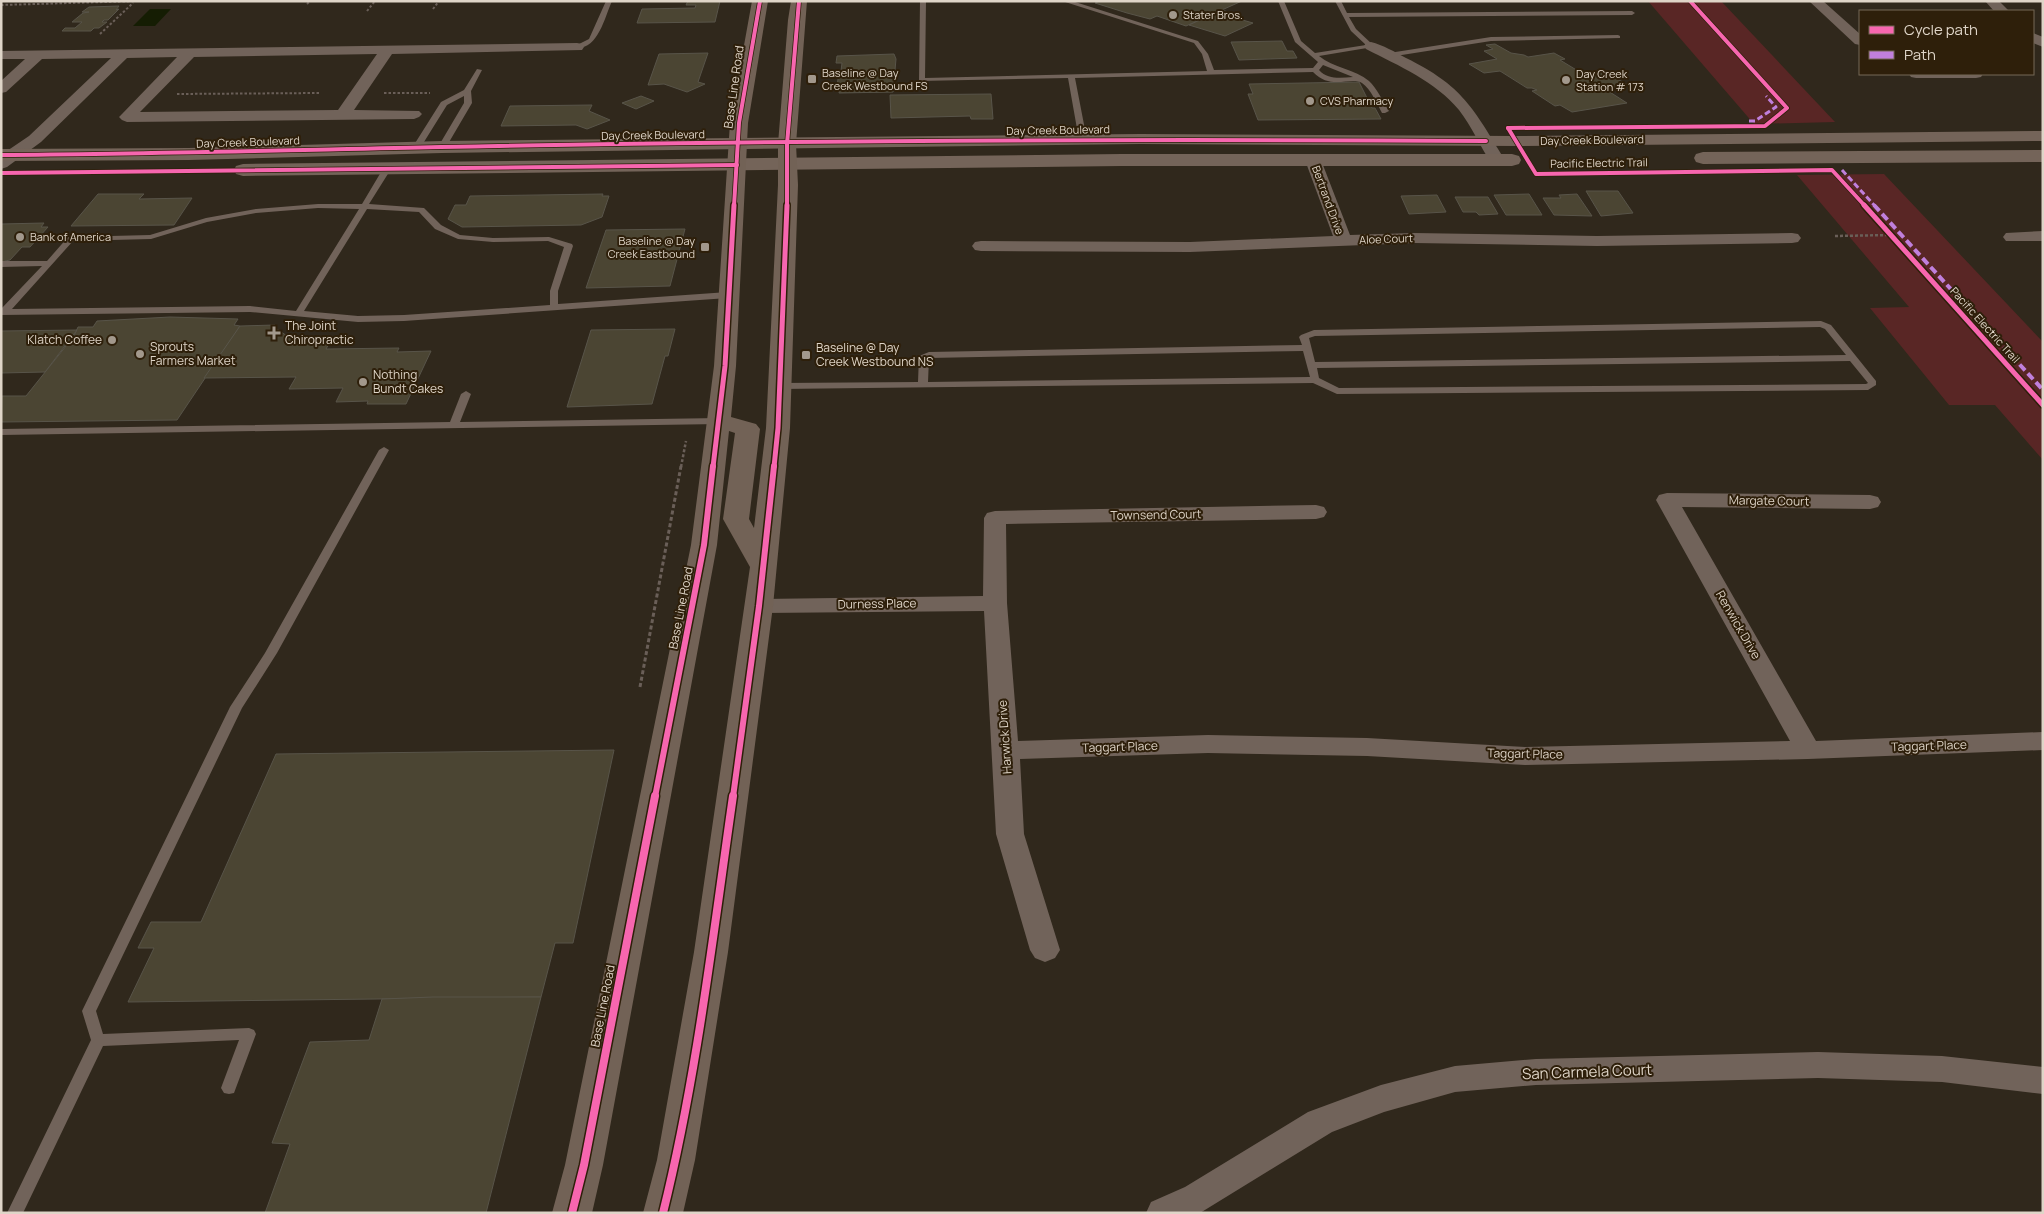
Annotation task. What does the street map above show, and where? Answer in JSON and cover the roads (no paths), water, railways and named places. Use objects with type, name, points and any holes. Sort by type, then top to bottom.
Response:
[{"type":"main road","name":"Base Line Road","points":[[572,1213],[584,1165],[704,545],[725,366],[737,154],[752,42],[760,1]]},
{"type":"main road","points":[[663,1213],[676,1160],[711,952],[759,606],[778,428],[788,154],[796,20],[800,1]]},
{"type":"main road","name":"Day Creek Boulevard","points":[[788,154],[1083,140],[1486,141],[2043,136]]},
{"type":"main road","name":"Day Creek Boulevard","points":[[4,158],[442,147],[1122,160],[1497,160],[2043,156]]},
{"type":"main road","name":"Day Creek Boulevard","points":[[1,173],[387,169],[737,154]]},
{"type":"main road","points":[[720,420],[748,429],[736,519],[763,567]]},
{"type":"street","points":[[1814,1],[1859,40]]},
{"type":"street","points":[[1991,1],[2001,10]]},
{"type":"street","points":[[1371,46],[1434,79],[1453,94],[1469,114],[1497,160]]},
{"type":"street","points":[[1,55],[577,47]]},
{"type":"street","points":[[343,114],[387,50]]},
{"type":"street","points":[[190,52],[127,118],[414,114]]},
{"type":"street","points":[[4,158],[13,139],[105,53]]},
{"type":"street","points":[[4,158],[34,139],[124,53]]},
{"type":"street","points":[[1,89],[39,54]]},
{"type":"street","name":"Bertrand Drive","points":[[1313,160],[1343,240]]},
{"type":"street","points":[[2012,237],[2043,236]]},
{"type":"street","name":"Aloe Court","points":[[981,246],[1190,247],[1438,238],[1643,241],[1792,238]]},
{"type":"street","name":"Margate Court","points":[[1667,500],[1870,502]]},
{"type":"street","name":"Renwick Drive","points":[[1667,500],[1808,750]]},
{"type":"street","name":"Townsend Court","points":[[995,518],[1316,512]]},
{"type":"street","name":"Harwick Drive","points":[[995,518],[995,603],[1010,834],[1045,950]]},
{"type":"street","name":"Durness Place","points":[[759,606],[995,603]]},
{"type":"street","name":"Taggart Place","points":[[1006,750],[1208,744],[1367,747],[1524,756],[1808,750],[2043,741]]},
{"type":"street","name":"San Carmela Court","points":[[1163,1213],[1197,1198],[1320,1122],[1381,1098],[1455,1079],[1536,1072],[1818,1065],[1942,1069],[2043,1081]]},
{"type":"lane","points":[[577,47],[592,40],[608,1]]},
{"type":"lane","points":[[923,1],[921,80],[1315,70],[1322,62]]},
{"type":"lane","points":[[1065,1],[1196,42],[1205,54],[1211,72]]},
{"type":"lane","points":[[1281,1],[1298,42],[1322,62],[1367,83],[1385,111]]},
{"type":"lane","points":[[1338,1],[1353,30],[1371,46]]},
{"type":"lane","points":[[1345,15],[1632,13],[1627,7]]},
{"type":"lane","points":[[1389,55],[1491,39],[1618,37]]},
{"type":"lane","points":[[1314,55],[1371,46]]},
{"type":"lane","points":[[416,148],[444,104],[466,91],[479,70]]},
{"type":"lane","points":[[1315,70],[1322,78],[1328,80],[1361,79]]},
{"type":"lane","points":[[1071,77],[1083,140]]},
{"type":"lane","points":[[442,147],[468,103],[466,91]]},
{"type":"lane","points":[[300,313],[387,169]]},
{"type":"lane","points":[[3,312],[71,239],[152,237],[206,220],[256,211],[318,206],[365,206],[421,210],[438,227],[458,237],[493,240],[549,239],[569,246],[554,291],[554,307]]},
{"type":"lane","points":[[1,264],[49,263]]},
{"type":"lane","points":[[3,312],[219,309],[300,313],[358,319],[728,295]]},
{"type":"lane","points":[[780,386],[1315,380],[1337,391],[1868,387],[1873,383],[1828,327],[1821,324],[1314,333],[1304,338],[1315,380]]},
{"type":"lane","points":[[923,384],[924,356],[929,355],[1307,348]]},
{"type":"lane","points":[[1312,364],[1852,358]]},
{"type":"lane","points":[[454,425],[466,394]]},
{"type":"lane","points":[[1,432],[720,420]]},
{"type":"lane","points":[[15,1213],[98,1040],[89,1011],[236,707],[271,652],[384,450]]},
{"type":"lane","points":[[98,1040],[249,1034],[229,1088]]},
{"type":"place","name":"Stater Bros.","points":[[1173,15]]},
{"type":"place","name":"Baseline @ Day Creek Westbound FS","points":[[812,79]]},
{"type":"place","name":"Day Creek Station # 173","points":[[1566,80]]},
{"type":"place","name":"CVS Pharmacy","points":[[1310,101]]},
{"type":"place","name":"Bank of America","points":[[20,237]]},
{"type":"place","name":"Baseline @ Day Creek Eastbound","points":[[705,247]]},
{"type":"place","name":"The Joint Chiropractic","points":[[274,333]]},
{"type":"place","name":"Klatch Coffee","points":[[112,340]]},
{"type":"place","name":"Sprouts Farmers Market","points":[[140,354]]},
{"type":"place","name":"Baseline @ Day Creek Westbound NS","points":[[806,355]]},
{"type":"place","name":"Nothing Bundt Cakes","points":[[363,382]]}]
